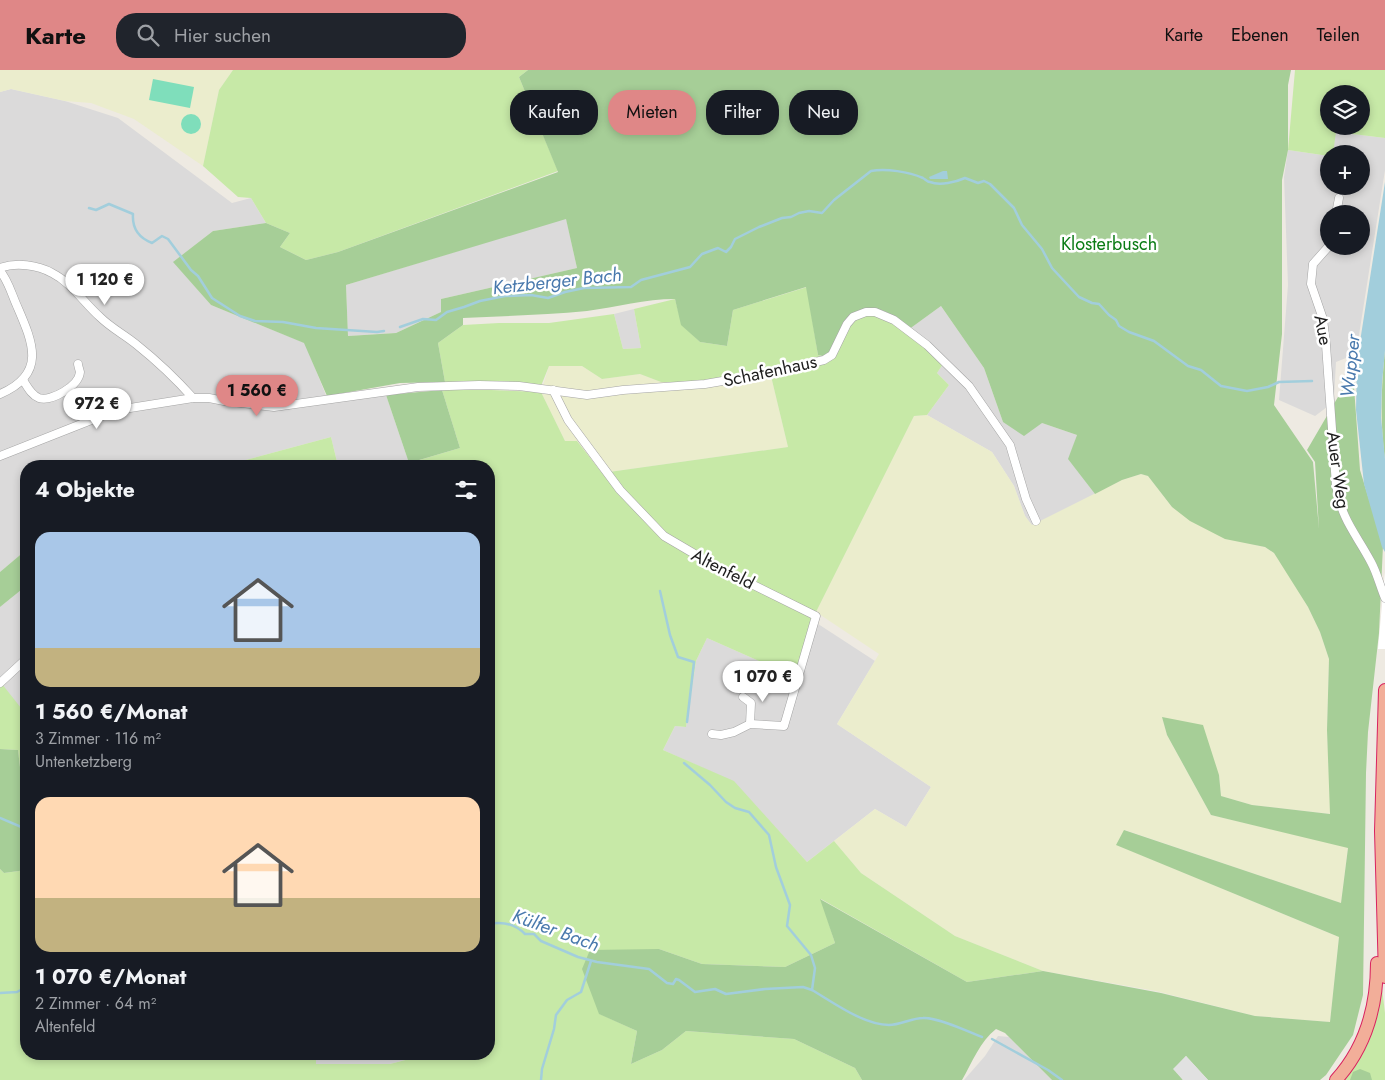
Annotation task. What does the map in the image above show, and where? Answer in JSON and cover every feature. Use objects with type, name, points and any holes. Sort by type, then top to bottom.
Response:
[{"type":"highway","points":[[1385,690],[1381,831],[1385,978]]},
{"type":"highway","points":[[1336,1080],[1361,1046],[1370,1018],[1377,974],[1376,941],[1382,906]]},
{"type":"street","points":[[1338,205],[1339,198]]},
{"type":"street","name":"Aue","points":[[1321,255],[1313,264],[1311,284],[1323,320],[1329,375],[1331,421]]},
{"type":"street","points":[[0,394],[15,387],[23,380],[30,370],[32,361],[26,327],[0,269],[14,265],[40,268],[52,272],[70,286],[100,318],[138,345],[177,381],[192,398]]},
{"type":"street","name":"Schafenhaus","points":[[0,456],[99,417],[130,408],[192,398],[209,398],[224,402],[274,407],[418,387],[479,385],[519,386],[587,395],[623,390],[694,385],[769,373],[819,362],[832,355],[847,324],[853,317],[866,312],[875,312],[894,320],[927,345],[969,386],[1010,445],[1026,499],[1036,521]]},
{"type":"street","points":[[23,380],[32,394],[37,397],[48,398],[66,391],[78,380],[80,372],[78,364]]},
{"type":"street","name":"Altenfeld","points":[[553,390],[568,420],[620,490],[664,536],[715,566],[816,616],[784,726],[750,724],[734,732],[721,735],[712,734]]},
{"type":"street","name":"Auer Weg","points":[[1331,421],[1335,476],[1340,505],[1348,524],[1372,564],[1385,598]]},
{"type":"street","points":[[0,683],[20,665]]},
{"type":"street","points":[[743,697],[752,703],[750,724]]},
{"type":"shaded area","points":[[11,89],[65,101],[118,118],[232,203],[251,198],[266,223],[213,231],[174,262],[211,305],[305,343],[329,403],[386,395],[408,460],[337,460],[331,437],[245,460],[20,460],[20,555],[0,572],[0,92]]},
{"type":"shaded area","points":[[1335,135],[1360,135],[1385,138],[1385,170],[1356,354],[1336,362],[1334,397],[1327,407],[1315,416],[1279,400],[1288,285],[1284,177],[1288,150],[1320,155],[1320,195],[1370,195],[1370,145],[1334,145]]},
{"type":"shaded area","points":[[566,218],[577,268],[441,299],[441,312],[396,333],[348,336],[346,285]]},
{"type":"shaded area","points":[[941,306],[984,368],[1003,422],[1042,423],[1077,435],[1069,459],[1095,494],[1032,526],[1025,516],[1014,486],[992,452],[927,415],[949,385],[937,373],[945,361],[908,330]]},
{"type":"shaded area","points":[[634,309],[641,348],[623,349],[614,314]]},
{"type":"shaded area","points":[[20,591],[20,708],[0,682],[0,607]]},
{"type":"shaded area","points":[[812,620],[875,661],[837,724],[931,787],[906,827],[875,809],[807,862],[734,782],[663,750],[675,726],[686,727],[696,661],[707,638],[759,661]]},
{"type":"shaded area","points":[[998,1036],[1009,1037],[1052,1080],[964,1080],[985,1056]]},
{"type":"shaded area","points":[[1186,1056],[1208,1080],[1183,1080],[1173,1069]]},
{"type":"shaded area","points":[[315,1060],[405,1060],[390,1064],[315,1064]]},
{"type":"green space","points":[[0,70],[233,70],[219,90],[203,166],[134,119],[91,103],[65,101],[11,89],[0,92]]},
{"type":"green space","points":[[233,70],[528,70],[519,77],[524,90],[510,90],[510,135],[543,135],[558,171],[338,252],[306,260],[280,247],[290,233],[266,223],[251,198],[238,197],[203,166],[219,90]]},
{"type":"green space","name":"Klosterbusch","points":[[528,70],[1291,70],[1288,85],[1288,150],[1282,180],[1282,334],[1274,405],[1313,462],[1319,529],[1315,462],[1307,450],[1359,361],[1354,387],[1360,470],[1383,545],[1379,633],[1368,732],[1366,773],[1363,995],[1353,1035],[1326,1075],[1320,1080],[1208,1080],[1186,1056],[1174,1069],[1183,1080],[1052,1080],[1005,1033],[996,1029],[981,1046],[962,1080],[862,1080],[855,1068],[794,1039],[686,1031],[662,1050],[631,1064],[637,1031],[599,1014],[582,969],[590,950],[659,949],[702,964],[785,967],[835,943],[820,899],[967,982],[1043,971],[1161,993],[1255,1016],[1330,1022],[1339,937],[1116,845],[1124,830],[1341,903],[1348,848],[1211,815],[1167,735],[1162,717],[1203,725],[1219,775],[1221,796],[1252,805],[1330,814],[1327,730],[1329,659],[1320,632],[1308,607],[1274,553],[1265,547],[1225,539],[1190,521],[1172,507],[1148,476],[1141,474],[1122,480],[1095,494],[1068,459],[1077,435],[1042,423],[1024,436],[1003,422],[984,368],[941,306],[908,330],[883,311],[878,310],[852,315],[829,353],[823,356],[818,355],[806,287],[733,310],[727,346],[700,342],[681,325],[675,299],[587,311],[463,318],[463,325],[438,343],[445,382],[400,383],[327,396],[304,343],[211,305],[173,262],[213,231],[266,223],[290,233],[280,247],[306,260],[338,252],[558,172],[543,135],[598,135],[598,90],[524,90],[519,77]],"holes":[[[566,219],[577,268],[441,299],[441,312],[396,333],[348,336],[346,285]]]},
{"type":"green space","points":[[1295,70],[1385,70],[1385,138],[1360,135],[1370,135],[1370,85],[1320,85],[1320,135],[1336,135],[1334,145],[1320,145],[1320,155],[1288,150]]},
{"type":"green space","points":[[153,79],[194,87],[190,108],[149,100]]},
{"type":"green space","points":[[191,114],[198,117],[201,124],[198,131],[191,134],[184,131],[181,124],[184,117]]},
{"type":"green space","points":[[807,287],[818,355],[823,356],[818,359],[752,373],[693,382],[661,382],[640,374],[602,379],[582,366],[549,366],[541,386],[519,382],[445,382],[438,343],[463,325],[549,323],[614,314],[623,349],[641,348],[634,309],[675,299],[682,325],[700,342],[727,346],[733,310]]},
{"type":"green space","points":[[875,314],[902,329],[943,364],[937,373],[949,385],[927,415],[914,416],[812,620],[796,672],[759,661],[707,638],[696,661],[686,727],[675,726],[663,750],[734,781],[807,862],[834,841],[861,873],[955,936],[1043,971],[967,982],[821,899],[835,943],[785,967],[702,964],[659,949],[600,1014],[637,1031],[631,1064],[662,1050],[686,1031],[794,1039],[855,1068],[862,1080],[0,1080],[0,869],[4,873],[20,871],[20,1060],[316,1060],[316,1064],[390,1064],[405,1060],[495,1060],[495,460],[419,460],[460,448],[442,390],[541,392],[565,441],[577,441],[602,473],[788,447],[771,376],[824,363],[854,318]]},
{"type":"green space","points":[[1385,350],[1385,460],[1382,433],[1382,405]]},
{"type":"green space","points":[[549,366],[582,366],[602,379],[640,374],[661,382],[693,382],[752,373],[771,376],[788,447],[602,473],[577,441],[565,441],[541,392]]},
{"type":"green space","points":[[442,390],[460,448],[419,460],[408,460],[386,395]]},
{"type":"green space","points":[[927,415],[992,452],[1014,486],[1025,516],[1032,525],[1122,480],[1141,474],[1148,476],[1172,507],[1255,545],[1265,547],[1274,553],[1286,571],[1308,607],[1320,632],[1329,659],[1327,730],[1331,814],[1252,805],[1221,796],[1219,775],[1162,717],[1167,735],[1211,815],[1348,847],[1341,903],[1125,830],[1117,845],[1339,937],[1330,1022],[1255,1016],[1156,991],[1043,971],[955,936],[861,873],[834,841],[875,809],[906,827],[931,787],[837,724],[879,654],[816,612],[914,416]]},
{"type":"green space","points":[[331,437],[337,460],[245,460]]},
{"type":"green space","points":[[20,555],[20,591],[0,607],[0,572]]},
{"type":"green space","points":[[2,684],[20,707],[20,767],[18,750],[0,749],[0,686]]},
{"type":"green space","points":[[0,749],[18,750],[20,767],[20,871],[4,873],[0,869]]},
{"type":"green space","points":[[1381,980],[1385,1013],[1385,1080],[1344,1080],[1370,1039]]},
{"type":"green space","points":[[1360,1069],[1370,1073],[1372,1080],[1350,1080],[1353,1072]]},
{"type":"water","points":[[947,171],[948,179],[930,179],[929,177]]},
{"type":"water","points":[[1385,182],[1385,350],[1381,417],[1385,459],[1385,552],[1364,484],[1356,410],[1357,361]]},
{"type":"pier","points":[[1385,572],[1385,649],[1378,649]]},
{"type":"waterway","name":"Ketzberger Bach","points":[[400,327],[423,319],[436,320],[447,312],[480,301],[505,296],[531,295],[548,298],[584,288],[631,287],[641,280],[690,267],[702,254],[718,248],[726,252],[735,239],[782,218],[809,211],[822,213],[834,200],[871,171],[890,170],[911,174],[928,182],[938,184],[965,178],[978,183],[984,181],[990,184],[1014,208],[1022,225],[1042,249],[1052,268],[1079,297],[1099,304],[1116,320],[1119,326],[1129,332],[1154,341],[1188,366],[1201,370],[1221,386],[1247,391],[1268,387],[1279,382],[1312,381]]},
{"type":"waterway","name":"Ketzberger Bach","points":[[89,208],[96,210],[109,204],[133,214],[137,232],[147,241],[152,243],[162,236],[168,239],[191,270],[198,276],[212,298],[240,316],[255,321],[283,322],[316,328],[384,331]]},
{"type":"waterway","name":"Ketzberger Bach","points":[[1342,381],[1358,380]]},
{"type":"waterway","points":[[660,591],[670,635],[678,657],[694,662],[687,722]]},
{"type":"waterway","points":[[684,763],[710,785],[726,802],[735,808],[749,812],[769,835],[776,867],[790,905],[787,926],[811,955],[815,968],[812,990],[849,1012],[879,1024],[889,1025],[919,1018],[929,1018],[982,1037]]},
{"type":"waterway","points":[[0,818],[20,826]]},
{"type":"waterway","name":"Külfer Bach","points":[[495,923],[504,923],[513,926],[525,934],[534,934],[541,941],[578,957],[597,962],[649,969],[667,983],[673,984],[676,979],[695,992],[715,989],[726,994],[803,987],[812,990]]},
{"type":"waterway","points":[[541,1080],[556,1015],[567,1000],[581,992],[591,961]]},
{"type":"waterway","name":"Külfer Bach","points":[[0,993],[20,990]]},
{"type":"waterway","points":[[992,1039],[1048,1070],[1062,1080]]},
{"type":"water label","name":"Wupper","points":[[1350,366]]}]
